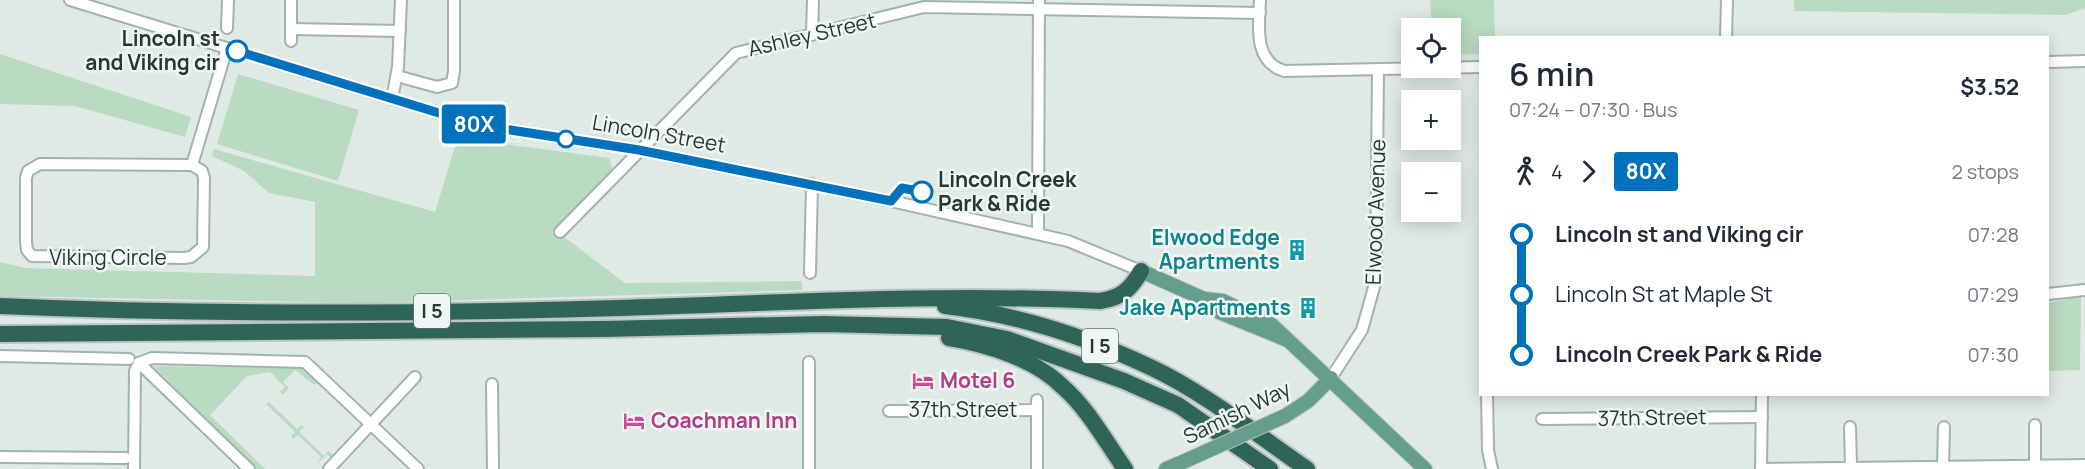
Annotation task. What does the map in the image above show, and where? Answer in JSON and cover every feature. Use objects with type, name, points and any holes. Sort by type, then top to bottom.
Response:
[{"type":"highway","points":[[863,301],[982,298],[1101,301],[1114,299],[1125,293],[1141,271]]},
{"type":"highway","name":"I 5","points":[[0,306],[317,312],[863,301],[904,302],[962,308],[1077,337],[1152,367],[1217,407],[1307,469]]},
{"type":"highway","points":[[823,324],[903,331],[953,339],[1037,366],[1074,398],[1125,469]]},
{"type":"highway","name":"I 5","points":[[0,329],[74,331],[603,329],[823,324],[947,327],[1007,339],[1124,381],[1178,405],[1270,469]]},
{"type":"highway","points":[[0,334],[74,331]]},
{"type":"main road","name":"Lincoln Street","points":[[1141,271],[1204,299],[1224,301],[1272,325],[1331,378]]},
{"type":"main road","name":"Samish Way","points":[[1166,469],[1285,416],[1308,401],[1331,378]]},
{"type":"main road","points":[[1331,378],[1425,469]]},
{"type":"street","name":"Lincoln Street","points":[[70,0],[478,125],[639,150],[812,184],[1068,241],[1141,271]]},
{"type":"street","points":[[227,28],[228,0]]},
{"type":"street","points":[[291,0],[291,35],[400,31]]},
{"type":"street","points":[[392,99],[397,76],[401,0]]},
{"type":"street","points":[[397,76],[437,87],[452,83],[454,0]]},
{"type":"street","points":[[812,35],[813,0]]},
{"type":"street","points":[[1260,0],[1260,44],[1272,66],[1288,72],[1479,67]]},
{"type":"street","points":[[1726,36],[1727,0]]},
{"type":"street","points":[[1038,234],[1039,5]]},
{"type":"street","name":"Ashley Street","points":[[560,232],[736,52],[924,8],[1039,5],[1260,13]]},
{"type":"street","points":[[192,165],[227,48]]},
{"type":"street","points":[[2049,62],[2085,62]]},
{"type":"street","name":"Elwood Avenue","points":[[1331,378],[1362,330],[1375,291],[1378,256],[1378,71]]},
{"type":"street","name":"Viking Circle","points":[[192,165],[202,171],[204,178],[204,211],[203,247],[191,257],[40,258],[32,256],[27,250],[26,178],[33,166],[192,165]]},
{"type":"street","points":[[810,273],[812,184]]},
{"type":"street","points":[[2049,294],[2085,290]]},
{"type":"street","points":[[0,356],[134,361],[154,358],[300,361],[311,366],[418,469]]},
{"type":"street","points":[[134,361],[134,469]]},
{"type":"street","points":[[134,361],[249,469]]},
{"type":"street","points":[[809,362],[809,469]]},
{"type":"street","points":[[329,469],[415,377]]},
{"type":"street","points":[[492,384],[493,469]]},
{"type":"street","points":[[1487,396],[1488,450],[1492,469]]},
{"type":"street","points":[[1762,396],[1761,469],[2085,465]]},
{"type":"street","name":"37th Street","points":[[889,411],[1037,405],[1037,469]]},
{"type":"street","name":"37th Street","points":[[1542,419],[1762,417]]},
{"type":"street","points":[[2035,425],[2035,466]]},
{"type":"street","points":[[1850,427],[1851,467]]},
{"type":"street","points":[[1943,466],[1944,427]]},
{"type":"street","points":[[0,457],[126,458]]},
{"type":"green space","points":[[1430,0],[1494,0],[1495,36],[1479,36],[1479,54],[1461,55],[1461,18],[1431,18]]},
{"type":"green space","points":[[1794,0],[2085,0],[2085,8],[2066,15],[1794,11]]},
{"type":"green space","points":[[0,54],[191,117],[185,137],[75,106],[0,104]]},
{"type":"green space","points":[[238,74],[359,110],[338,181],[217,144]]},
{"type":"green space","points":[[459,133],[504,144],[609,158],[613,170],[555,230],[625,283],[802,281],[802,290],[366,303],[0,296],[0,262],[25,268],[315,276],[315,202],[269,193],[244,171],[212,156],[214,149],[435,212]]},
{"type":"green space","points":[[2081,296],[2080,370],[2049,371],[2049,303]]},
{"type":"green space","points":[[153,366],[303,368],[362,423],[318,384],[313,384],[295,370],[283,382],[289,388],[283,395],[280,392],[285,387],[270,372],[247,376],[210,415],[265,469],[255,469]]},
{"type":"green space","points":[[269,402],[297,429],[302,425],[304,427],[299,432],[324,456],[328,451],[334,456],[332,459],[327,454],[317,464],[321,457],[298,435],[293,439],[291,437],[295,432],[266,404]]},
{"type":"bus line","name":"80X","points":[[237,51],[478,125],[639,150],[891,201],[902,188],[922,192]]},
{"type":"place","name":"Lincoln st and Viking cir","points":[[237,51]]},
{"type":"place","name":"Lincoln Creek Park & Ride","points":[[922,192]]},
{"type":"place","name":"Elwood Edge Apartments","points":[[1297,250]]},
{"type":"place","name":"Jake Apartments","points":[[1308,308]]},
{"type":"place","name":"Motel 6","points":[[923,381]]},
{"type":"place","name":"Coachman Inn","points":[[634,421]]}]
